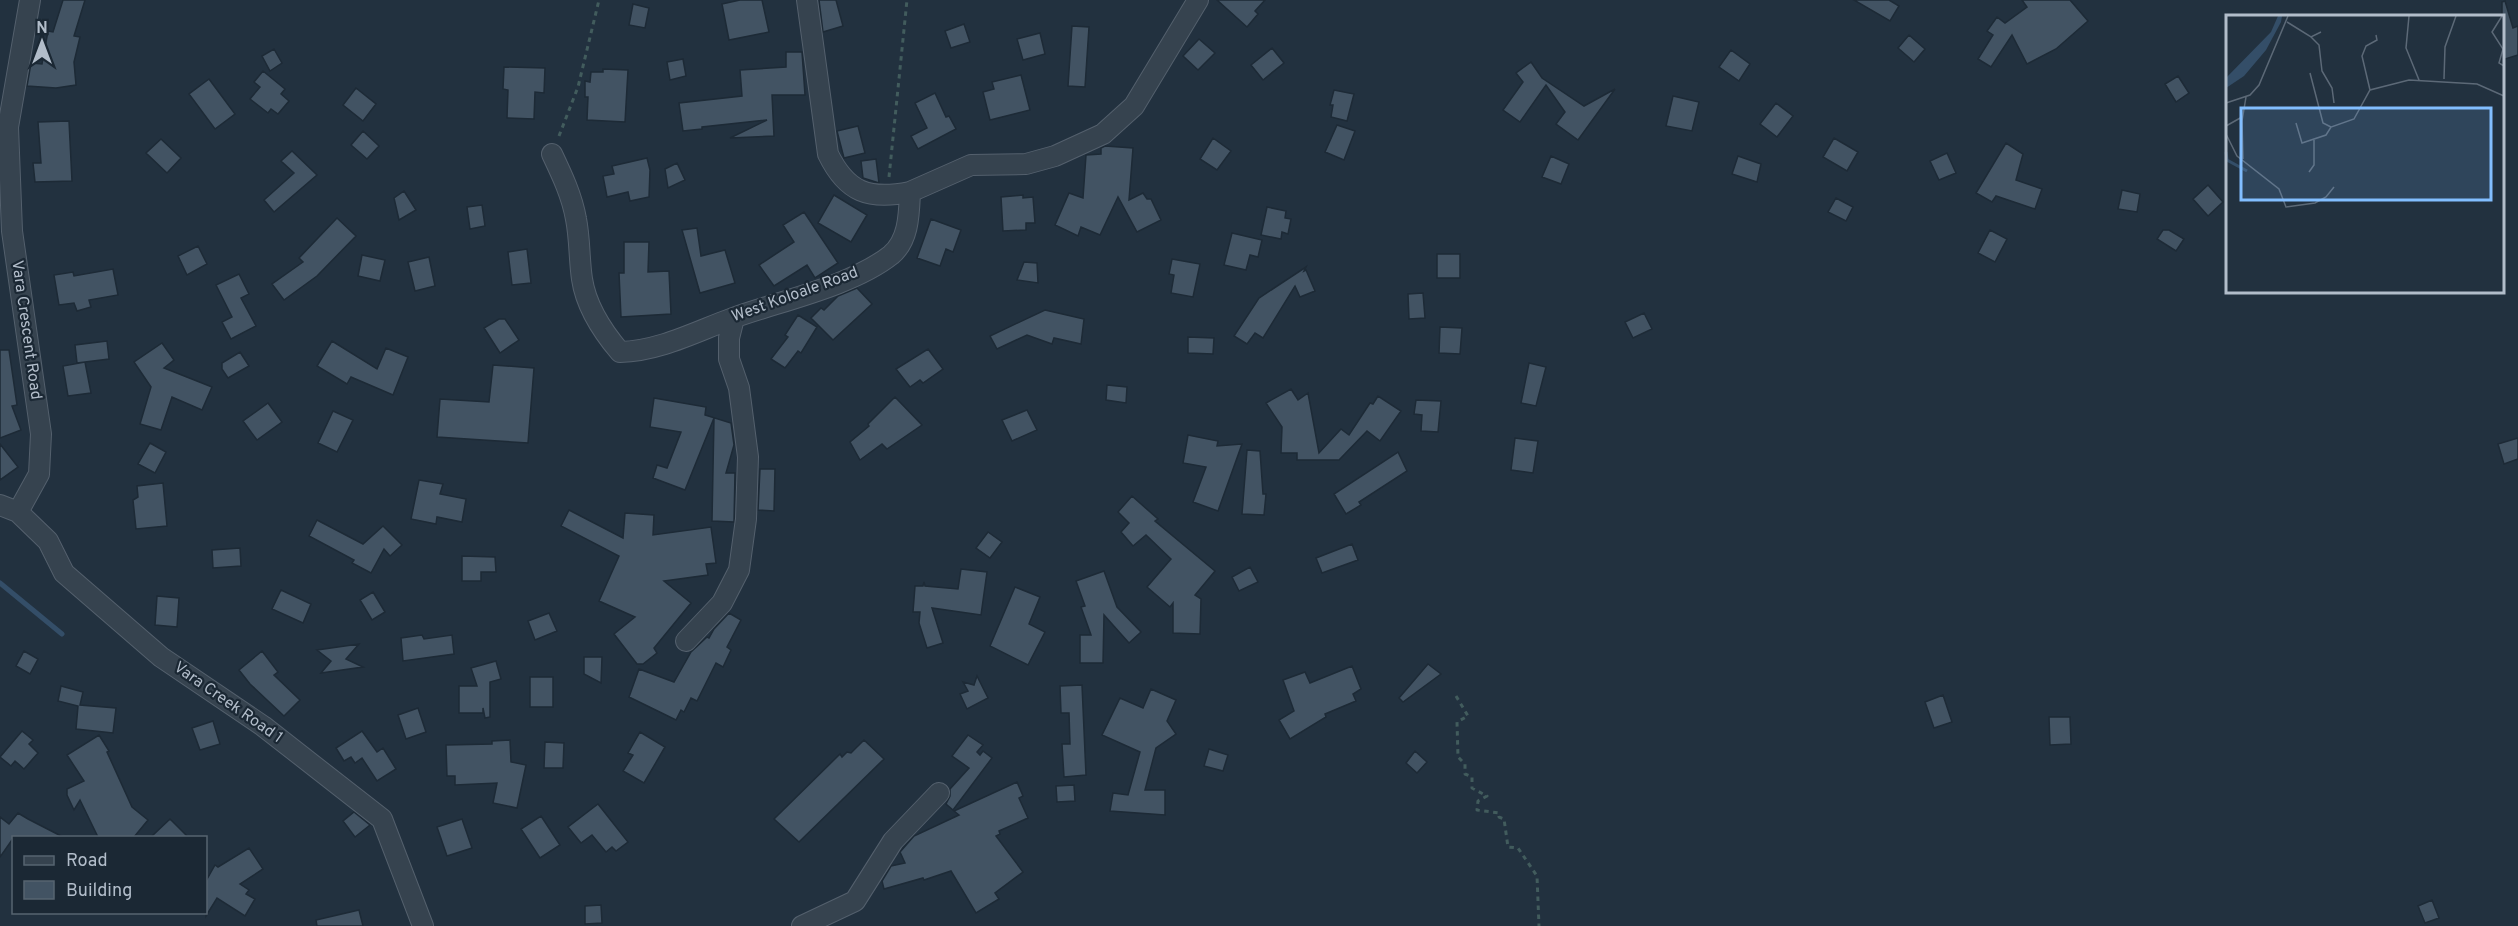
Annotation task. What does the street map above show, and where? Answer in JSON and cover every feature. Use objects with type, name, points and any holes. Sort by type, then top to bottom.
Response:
[{"type":"street","name":"Vara Crescent Road","points":[[18,512],[39,474],[41,434],[12,231],[7,92],[30,0]]},
{"type":"street","points":[[807,0],[828,154],[838,174],[860,191],[886,197],[910,192],[972,165],[1026,164],[1055,156],[1104,134],[1134,106],[1198,0]]},
{"type":"street","name":"West Koloale Road","points":[[552,154],[566,184],[576,219],[583,282],[591,307],[606,335],[620,352],[635,352],[662,345],[854,277],[891,255],[904,239],[910,192]]},
{"type":"street","points":[[686,641],[722,603],[740,570],[746,519],[748,457],[739,388],[729,359],[729,338],[734,318]]},
{"type":"street","name":"Vara Creek Road 1","points":[[0,505],[18,512],[48,541],[64,573],[161,657],[263,726],[382,819],[423,926]]},
{"type":"street","points":[[802,926],[855,901],[893,841],[939,793]]},
{"type":"path","points":[[552,154],[578,87],[599,0]]},
{"type":"path","points":[[886,197],[907,0]]},
{"type":"path","points":[[1456,696],[1468,716],[1457,722],[1458,757],[1465,764],[1465,774],[1472,777],[1472,788],[1487,795],[1478,801],[1477,810],[1499,813],[1499,818],[1504,819],[1508,847],[1518,848],[1538,876],[1539,926]]},
{"type":"building","points":[[63,0],[85,0],[74,36],[80,37],[74,62],[76,85],[56,88],[27,86],[31,63],[42,64],[48,31],[53,32]]},
{"type":"building","points":[[740,0],[762,0],[769,32],[729,40],[722,4]]},
{"type":"building","points":[[819,0],[836,0],[843,26],[823,32]]},
{"type":"building","points":[[1217,0],[1265,0],[1255,11],[1258,14],[1247,27]]},
{"type":"building","points":[[1854,0],[1889,0],[1899,6],[1890,21]]},
{"type":"building","points":[[2022,0],[2070,0],[2088,21],[2056,49],[2027,64],[2012,35],[1991,67],[1978,59],[1993,35],[1987,31],[1997,17],[2005,23],[2027,7]]},
{"type":"building","points":[[2505,1],[2513,28],[2518,26],[2518,55],[2503,60],[2503,15],[2502,2]]},
{"type":"building","points":[[633,4],[649,8],[645,28],[629,25]]},
{"type":"building","points":[[964,24],[970,42],[951,48],[945,31]]},
{"type":"building","points":[[1072,26],[1089,27],[1085,87],[1068,86]]},
{"type":"building","points":[[1040,33],[1045,54],[1023,60],[1017,39]]},
{"type":"building","points":[[1909,35],[1925,49],[1914,62],[1898,48]]},
{"type":"building","points":[[1199,39],[1215,53],[1198,70],[1183,56]]},
{"type":"building","points":[[1272,48],[1284,63],[1263,80],[1251,65]]},
{"type":"building","points":[[274,49],[282,63],[270,71],[262,56]]},
{"type":"building","points":[[1731,50],[1750,64],[1739,81],[1719,67]]},
{"type":"building","points":[[786,52],[802,52],[805,95],[772,95],[774,136],[730,138],[767,120],[683,131],[679,103],[742,96],[740,70],[786,67]]},
{"type":"building","points":[[683,59],[686,76],[670,80],[667,62]]},
{"type":"building","points":[[1531,62],[1542,78],[1584,106],[1615,89],[1578,140],[1556,124],[1565,112],[1546,85],[1520,122],[1503,110],[1523,82],[1516,73]]},
{"type":"building","points":[[504,67],[545,68],[544,93],[535,92],[534,119],[507,118],[508,90],[503,89]]},
{"type":"building","points":[[603,69],[628,70],[625,122],[587,120],[588,97],[585,97],[585,81],[590,82],[591,72],[603,72]]},
{"type":"building","points":[[263,71],[285,89],[281,94],[289,101],[278,114],[271,109],[268,113],[250,99],[260,87],[254,82]]},
{"type":"building","points":[[1021,75],[1030,110],[990,120],[983,92],[994,89],[992,82]]},
{"type":"building","points":[[2178,76],[2189,93],[2176,102],[2165,84]]},
{"type":"building","points":[[209,79],[235,114],[215,129],[189,94]]},
{"type":"building","points":[[356,88],[376,104],[363,121],[343,105]]},
{"type":"building","points":[[1334,90],[1354,94],[1347,121],[1331,117],[1333,105],[1330,105]]},
{"type":"building","points":[[935,93],[946,117],[949,116],[956,129],[918,149],[911,136],[927,128],[915,103]]},
{"type":"building","points":[[1673,96],[1699,102],[1692,131],[1666,126]]},
{"type":"building","points":[[1776,103],[1793,116],[1777,137],[1760,124]]},
{"type":"building","points":[[69,121],[72,181],[35,182],[33,163],[41,163],[38,122]]},
{"type":"building","points":[[1337,125],[1355,131],[1344,160],[1325,152]]},
{"type":"building","points":[[858,126],[865,153],[844,158],[837,131]]},
{"type":"building","points":[[363,131],[379,146],[367,159],[351,145]]},
{"type":"building","points":[[1213,138],[1231,151],[1217,170],[1200,159]]},
{"type":"building","points":[[1834,138],[1858,152],[1847,171],[1823,157]]},
{"type":"building","points":[[161,139],[181,158],[167,173],[146,153]]},
{"type":"building","points":[[2006,143],[2023,154],[2016,180],[2042,189],[2035,209],[1996,196],[1992,202],[1976,193]]},
{"type":"building","points":[[1105,146],[1133,148],[1129,200],[1143,193],[1147,199],[1151,199],[1161,220],[1137,232],[1118,197],[1100,235],[1081,227],[1078,236],[1055,225],[1069,193],[1083,198],[1086,155],[1101,154],[1101,148]]},
{"type":"building","points":[[292,151],[317,175],[274,212],[264,200],[294,173],[281,161]]},
{"type":"building","points":[[1947,153],[1956,173],[1939,180],[1930,161]]},
{"type":"building","points":[[1551,156],[1569,164],[1561,184],[1542,177]]},
{"type":"building","points":[[1738,156],[1761,164],[1757,182],[1732,174]]},
{"type":"building","points":[[647,158],[650,170],[649,197],[630,201],[628,192],[607,197],[603,176],[614,174],[612,166]]},
{"type":"building","points":[[876,159],[879,183],[863,178],[861,161]]},
{"type":"building","points":[[677,163],[685,180],[668,188],[665,169]]},
{"type":"building","points":[[2208,185],[2223,202],[2208,216],[2193,199]]},
{"type":"building","points":[[2122,190],[2140,194],[2137,212],[2118,209]]},
{"type":"building","points":[[404,191],[416,210],[399,220],[394,198]]},
{"type":"building","points":[[834,195],[867,215],[851,242],[818,223]]},
{"type":"building","points":[[1023,195],[1023,198],[1033,197],[1035,223],[1026,223],[1026,230],[1003,231],[1001,197]]},
{"type":"building","points":[[1836,198],[1853,207],[1846,221],[1828,212]]},
{"type":"building","points":[[482,205],[485,226],[470,229],[467,207]]},
{"type":"building","points":[[1267,207],[1286,211],[1285,218],[1291,219],[1288,234],[1282,232],[1281,239],[1261,235]]},
{"type":"building","points":[[804,212],[838,263],[815,278],[807,265],[774,286],[759,265],[794,242],[783,225]]},
{"type":"building","points":[[337,218],[356,236],[317,276],[284,300],[272,284],[303,262],[299,258]]},
{"type":"building","points":[[931,219],[961,230],[953,252],[946,249],[940,266],[917,258]]},
{"type":"building","points":[[697,228],[701,256],[725,250],[735,283],[700,293],[682,230]]},
{"type":"building","points":[[1990,230],[2007,239],[1995,262],[1978,253]]},
{"type":"building","points":[[2163,230],[2169,230],[2184,239],[2176,251],[2157,239]]},
{"type":"building","points":[[1232,233],[1262,240],[1258,257],[1250,255],[1246,270],[1224,265]]},
{"type":"building","points":[[624,242],[649,242],[648,272],[669,271],[671,314],[621,317],[619,273],[624,273]]},
{"type":"building","points":[[198,246],[207,264],[187,275],[178,256]]},
{"type":"building","points":[[527,249],[531,283],[512,285],[508,252]]},
{"type":"building","points":[[1437,254],[1460,254],[1460,278],[1437,278]]},
{"type":"building","points":[[362,255],[385,260],[380,281],[358,276]]},
{"type":"building","points":[[429,257],[435,286],[415,291],[408,262]]},
{"type":"building","points":[[1172,259],[1200,264],[1193,297],[1171,293],[1174,275],[1169,274]]},
{"type":"building","points":[[1024,262],[1037,263],[1038,283],[1017,280]]},
{"type":"building","points":[[1306,267],[1304,271],[1306,270],[1315,291],[1300,297],[1295,286],[1263,338],[1255,333],[1247,344],[1234,336],[1259,298]]},
{"type":"building","points":[[113,269],[118,295],[89,300],[91,307],[77,311],[74,303],[59,305],[54,275],[73,272],[74,276]]},
{"type":"building","points":[[239,274],[249,294],[241,298],[256,326],[231,339],[222,322],[232,317],[216,285]]},
{"type":"building","points":[[857,288],[872,304],[833,340],[811,318],[821,308],[824,310],[838,296]]},
{"type":"building","points":[[1423,293],[1425,318],[1409,319],[1408,294]]},
{"type":"building","points":[[1045,310],[1084,319],[1081,344],[1054,338],[1052,344],[1027,335],[997,349],[990,336]]},
{"type":"building","points":[[1644,313],[1652,329],[1633,338],[1625,322]]},
{"type":"building","points":[[798,315],[817,327],[801,353],[798,351],[785,368],[771,359],[788,337],[785,335]]},
{"type":"building","points":[[499,319],[505,319],[519,340],[500,353],[484,328]]},
{"type":"building","points":[[1440,327],[1462,328],[1460,354],[1439,353]]},
{"type":"building","points":[[1188,337],[1214,338],[1213,354],[1188,353]]},
{"type":"building","points":[[107,341],[109,359],[77,363],[75,345]]},
{"type":"building","points":[[332,341],[377,369],[386,348],[408,357],[393,395],[351,377],[347,384],[317,366]]},
{"type":"building","points":[[162,343],[174,360],[164,368],[212,387],[202,410],[172,397],[161,430],[140,424],[151,387],[134,362]]},
{"type":"building","points":[[928,349],[943,369],[923,383],[920,380],[910,387],[896,369]]},
{"type":"building","points":[[0,350],[9,350],[17,405],[12,406],[21,430],[0,438]]},
{"type":"building","points":[[240,352],[249,366],[228,378],[222,369],[222,363]]},
{"type":"building","points":[[85,362],[91,393],[68,396],[63,366]]},
{"type":"building","points":[[1529,363],[1546,367],[1536,406],[1521,403]]},
{"type":"building","points":[[493,365],[534,368],[528,443],[437,437],[440,399],[489,402]]},
{"type":"building","points":[[1107,385],[1127,387],[1126,403],[1106,400]]},
{"type":"building","points":[[1291,389],[1298,400],[1308,393],[1319,453],[1341,429],[1349,435],[1370,403],[1373,404],[1378,396],[1401,411],[1380,441],[1367,431],[1339,460],[1297,460],[1297,453],[1281,453],[1282,427],[1266,403]]},
{"type":"building","points":[[895,397],[922,425],[887,449],[882,444],[860,460],[850,442],[869,426],[868,424]]},
{"type":"building","points":[[654,398],[706,407],[705,415],[731,423],[734,445],[726,473],[735,473],[734,522],[712,521],[714,418],[685,490],[653,478],[657,465],[667,468],[681,432],[650,427]]},
{"type":"building","points":[[1416,400],[1441,401],[1438,432],[1421,431],[1422,415],[1414,414]]},
{"type":"building","points":[[268,403],[282,422],[257,440],[243,421]]},
{"type":"building","points":[[1027,410],[1037,430],[1012,441],[1002,420]]},
{"type":"building","points":[[333,411],[353,420],[337,452],[318,443]]},
{"type":"building","points":[[1188,435],[1218,441],[1217,446],[1242,444],[1218,511],[1193,502],[1206,467],[1183,463]]},
{"type":"building","points":[[1515,438],[1538,441],[1533,473],[1511,470]]},
{"type":"building","points":[[2518,438],[2518,459],[2504,464],[2498,444]]},
{"type":"building","points":[[150,443],[166,452],[155,473],[138,464]]},
{"type":"building","points":[[0,444],[18,467],[0,480]]},
{"type":"building","points":[[1247,450],[1260,451],[1263,494],[1266,494],[1264,515],[1242,514]]},
{"type":"building","points":[[1398,452],[1407,471],[1359,502],[1361,505],[1346,514],[1334,494]]},
{"type":"building","points":[[760,469],[775,469],[774,511],[758,510]]},
{"type":"building","points":[[419,480],[443,484],[440,494],[466,499],[462,522],[437,517],[436,524],[411,519]]},
{"type":"building","points":[[163,483],[167,526],[136,529],[133,500],[138,497],[137,486]]},
{"type":"building","points":[[1132,496],[1158,519],[1155,521],[1215,571],[1195,595],[1201,599],[1200,634],[1173,633],[1173,603],[1170,607],[1147,587],[1171,559],[1146,535],[1133,546],[1121,532],[1129,523],[1118,512]]},
{"type":"building","points":[[569,510],[623,538],[625,513],[654,515],[653,535],[711,527],[716,563],[706,564],[708,575],[664,581],[691,603],[654,648],[657,653],[643,664],[637,664],[614,634],[635,617],[599,601],[619,556],[561,526]]},
{"type":"building","points":[[317,520],[363,544],[383,526],[402,545],[390,556],[384,549],[371,573],[352,563],[354,560],[309,536]]},
{"type":"building","points":[[988,532],[1002,542],[990,558],[976,548]]},
{"type":"building","points":[[1352,544],[1358,560],[1322,573],[1316,558]]},
{"type":"building","points":[[240,548],[241,566],[213,568],[212,550]]},
{"type":"building","points":[[462,556],[495,557],[496,572],[481,572],[481,581],[462,581]]},
{"type":"building","points":[[1250,567],[1258,582],[1239,591],[1232,577]]},
{"type":"building","points":[[961,569],[987,572],[981,615],[932,608],[943,643],[927,648],[919,623],[920,612],[913,612],[915,586],[923,586],[924,582],[925,586],[958,589]]},
{"type":"building","points":[[1104,571],[1117,607],[1141,632],[1129,643],[1104,615],[1103,663],[1080,663],[1080,635],[1091,635],[1081,607],[1085,606],[1076,581]]},
{"type":"building","points":[[1015,587],[1040,597],[1029,624],[1045,632],[1028,665],[990,646]]},
{"type":"building","points":[[281,590],[311,604],[303,623],[272,609]]},
{"type":"building","points":[[373,592],[385,612],[372,620],[360,600]]},
{"type":"building","points":[[157,596],[179,598],[177,627],[155,625]]},
{"type":"building","points":[[549,613],[557,631],[535,640],[528,621]]},
{"type":"building","points":[[729,613],[741,620],[727,647],[731,650],[723,667],[716,663],[697,701],[691,698],[684,712],[681,710],[676,720],[629,697],[639,669],[674,682],[691,652],[707,637],[709,638]]},
{"type":"building","points":[[422,635],[424,639],[452,635],[454,654],[403,661],[401,638]]},
{"type":"building","points":[[359,644],[346,659],[363,667],[321,673],[331,661],[317,650]]},
{"type":"building","points":[[24,651],[38,659],[30,674],[16,666]]},
{"type":"building","points":[[262,651],[278,672],[274,675],[300,700],[284,716],[250,684],[239,670]]},
{"type":"building","points":[[584,657],[602,657],[601,683],[584,674]]},
{"type":"building","points":[[496,661],[501,679],[490,682],[490,717],[485,718],[483,708],[483,713],[459,713],[459,686],[477,686],[471,668]]},
{"type":"building","points":[[1428,664],[1441,674],[1403,702],[1399,698]]},
{"type":"building","points":[[1352,666],[1361,689],[1353,694],[1356,701],[1325,714],[1326,717],[1290,739],[1279,720],[1294,711],[1283,680],[1305,672],[1310,683]]},
{"type":"building","points":[[977,676],[988,698],[967,709],[960,694],[968,691],[963,682],[974,685]]},
{"type":"building","points":[[530,677],[553,677],[553,707],[530,707]]},
{"type":"building","points":[[1082,685],[1086,775],[1064,777],[1062,744],[1070,744],[1069,713],[1061,713],[1060,686]]},
{"type":"building","points":[[61,686],[83,692],[80,705],[116,708],[113,733],[76,729],[78,706],[58,701]]},
{"type":"building","points":[[1151,689],[1176,700],[1167,721],[1176,734],[1156,748],[1145,790],[1165,790],[1165,815],[1110,811],[1113,793],[1128,795],[1140,752],[1102,735],[1120,698],[1143,708]]},
{"type":"building","points":[[1943,695],[1952,722],[1934,728],[1925,702]]},
{"type":"building","points":[[418,708],[426,732],[406,739],[398,715]]},
{"type":"building","points":[[2049,717],[2070,717],[2071,744],[2050,745]]},
{"type":"building","points":[[213,721],[220,744],[200,750],[192,728]]},
{"type":"building","points":[[22,731],[33,740],[29,744],[38,753],[24,769],[15,761],[11,766],[0,757]]},
{"type":"building","points":[[362,731],[377,752],[383,748],[396,769],[377,781],[362,758],[355,763],[351,757],[344,761],[336,748]]},
{"type":"building","points":[[640,732],[665,747],[644,783],[623,771],[633,755],[628,753]]},
{"type":"building","points":[[99,735],[109,751],[107,752],[132,807],[148,820],[135,836],[98,836],[80,800],[74,810],[67,795],[67,789],[84,781],[67,755]]},
{"type":"building","points":[[968,735],[983,745],[977,752],[980,755],[983,751],[992,758],[953,810],[946,804],[950,796],[950,789],[969,768],[952,756]]},
{"type":"building","points":[[510,740],[511,762],[526,765],[517,808],[493,803],[497,783],[455,785],[455,776],[447,776],[446,745],[492,744],[492,741]]},
{"type":"building","points":[[864,740],[884,759],[799,842],[774,819],[840,754],[842,757],[847,752],[851,753]]},
{"type":"building","points":[[545,742],[564,743],[563,768],[544,768]]},
{"type":"building","points":[[1209,749],[1228,755],[1223,771],[1204,766]]},
{"type":"building","points":[[1415,751],[1427,762],[1417,773],[1406,763]]},
{"type":"building","points":[[1017,782],[1023,796],[1019,798],[1028,818],[999,831],[1000,834],[996,836],[1023,872],[995,893],[999,899],[976,913],[951,871],[884,889],[882,881],[891,866],[905,863],[900,852],[914,836],[959,815],[954,811]]},
{"type":"building","points":[[1074,785],[1075,801],[1057,802],[1056,786]]},
{"type":"building","points":[[598,804],[628,842],[616,851],[612,847],[606,852],[592,835],[581,843],[568,827]]},
{"type":"building","points":[[354,812],[370,825],[355,837],[343,821]]},
{"type":"building","points":[[18,813],[61,836],[12,836],[12,840],[0,857],[0,817],[9,824]]},
{"type":"building","points":[[541,816],[560,845],[540,858],[521,829]]},
{"type":"building","points":[[170,819],[187,836],[152,836]]},
{"type":"building","points":[[462,819],[472,848],[447,856],[437,827]]},
{"type":"building","points":[[249,848],[263,869],[240,884],[249,890],[246,894],[255,899],[245,916],[217,898],[206,916],[207,879],[215,865],[218,867]]},
{"type":"building","points":[[2432,900],[2439,918],[2425,923],[2418,906]]},
{"type":"building","points":[[601,905],[602,923],[585,924],[585,906]]},
{"type":"building","points":[[359,910],[363,926],[317,926],[316,920]]},
{"type":"waterway","points":[[0,583],[62,634]]}]
